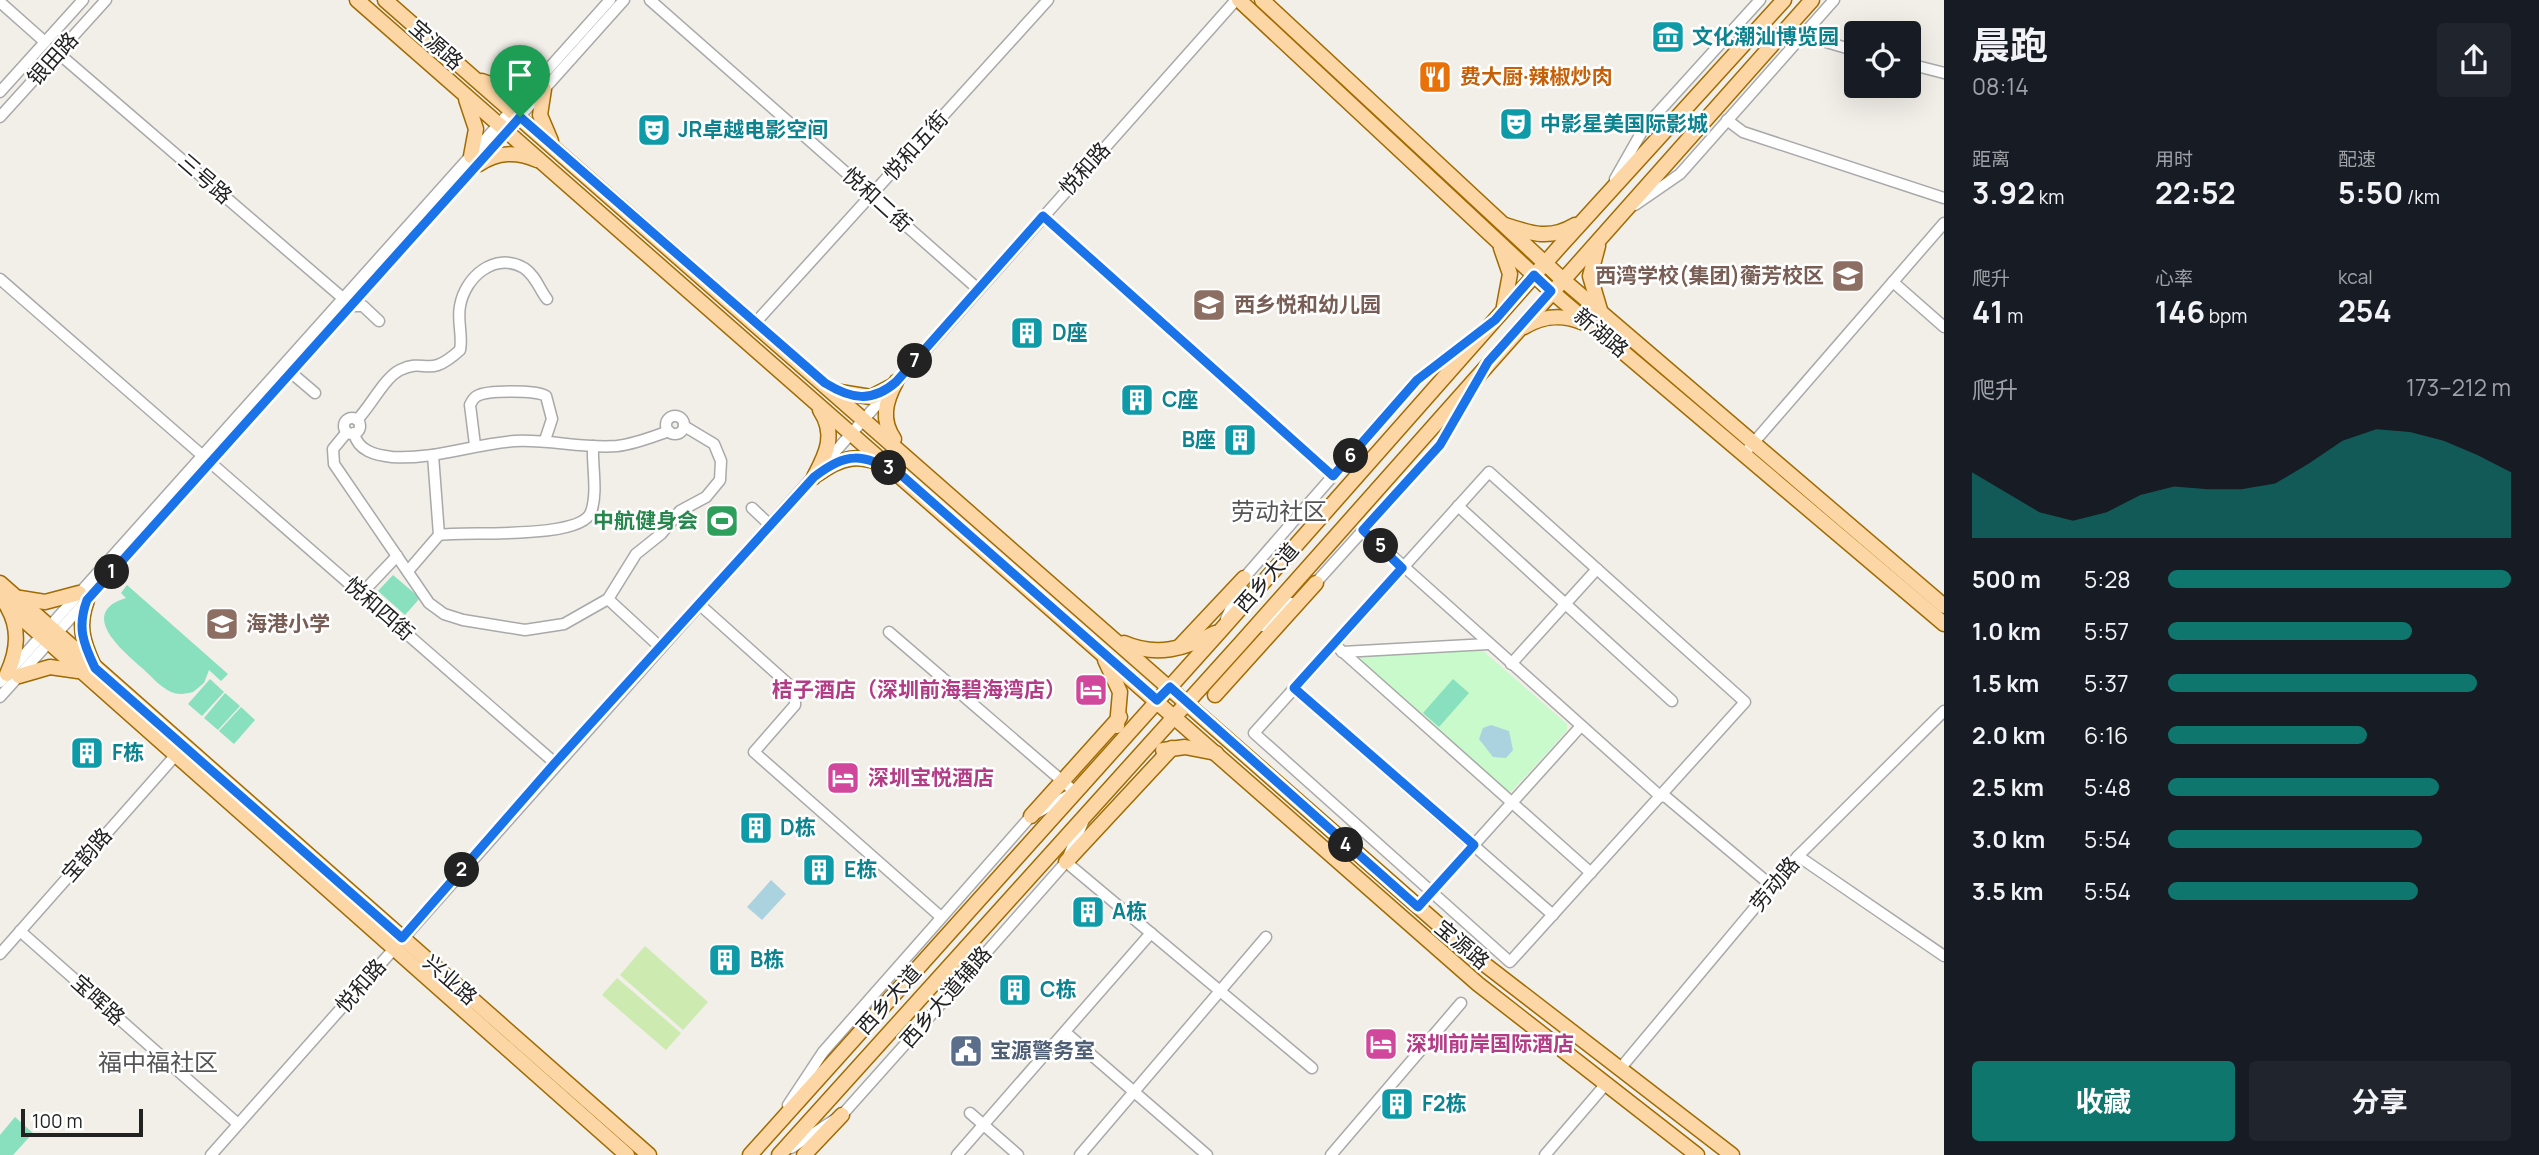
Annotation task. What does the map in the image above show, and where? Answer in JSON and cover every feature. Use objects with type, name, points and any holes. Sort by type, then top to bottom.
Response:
[{"type":"main road","name":"宝源路","points":[[357,0],[1094,644],[1478,984],[1697,1155]]},
{"type":"main road","name":"宝源路","points":[[385,0],[756,322],[1479,960],[1732,1155]]},
{"type":"main road","name":"新湖路","points":[[1237,0],[1551,291],[1944,606]]},
{"type":"main road","name":"新湖路","points":[[1263,0],[1545,264],[1944,624]]},
{"type":"main road","name":"西乡大道","points":[[750,1155],[1222,629],[1534,275],[1784,0]]},
{"type":"main road","name":"西乡大道","points":[[779,1155],[1241,643],[1812,0]]},
{"type":"main road","points":[[475,78],[513,88],[543,82],[541,121],[557,151]]},
{"type":"main road","points":[[459,89],[474,119],[477,137],[475,160],[512,153],[535,159],[551,170]]},
{"type":"main road","points":[[1501,223],[1547,236],[1562,233],[1586,219]]},
{"type":"main road","points":[[1603,314],[1592,292],[1590,276],[1594,253],[1605,231]]},
{"type":"main road","points":[[1492,236],[1506,258],[1510,274],[1499,315]]},
{"type":"main road","points":[[1514,334],[1535,320],[1554,316],[1572,318],[1595,328]]},
{"type":"main road","points":[[825,383],[841,393],[861,398],[879,395],[896,382]]},
{"type":"main road","points":[[896,382],[886,403],[886,422],[896,441],[916,464]]},
{"type":"main road","points":[[805,393],[826,419],[830,437],[824,458],[814,477]]},
{"type":"main road","points":[[814,477],[840,459],[849,457],[869,460],[899,473]]},
{"type":"main road","points":[[1178,648],[1244,578]]},
{"type":"main road","name":"兴业路","points":[[0,583],[7,600],[398,943],[627,1155]]},
{"type":"main road","points":[[1215,695],[1316,583]]},
{"type":"main road","points":[[83,596],[81,634],[91,673],[60,667],[41,668],[8,677],[15,655],[16,637],[7,600],[45,602],[83,596]]},
{"type":"main road","points":[[1104,630],[1137,649],[1165,652],[1222,629]]},
{"type":"main road","points":[[1220,732],[1215,695],[1241,643]]},
{"type":"main road","points":[[1094,644],[1116,679],[1120,692],[1120,717],[1102,761]]},
{"type":"main road","name":"兴业路","points":[[91,673],[174,757],[649,1155]]},
{"type":"main road","points":[[1031,817],[1120,717]]},
{"type":"main road","points":[[1123,773],[1152,754],[1172,748],[1185,747],[1218,754]]},
{"type":"main road","points":[[1066,862],[1172,748]]},
{"type":"main road","points":[[1235,769],[1232,761],[1235,756],[1247,756]]},
{"type":"main road","points":[[804,1155],[842,1115]]},
{"type":"street","name":"银田路","points":[[0,92],[83,0]]},
{"type":"street","name":"银田路","points":[[0,117],[106,0]]},
{"type":"street","points":[[0,697],[8,677],[207,460],[516,114],[610,0]]},
{"type":"street","points":[[543,82],[624,0]]},
{"type":"street","name":"悦和二街","points":[[650,0],[978,289]]},
{"type":"street","name":"悦和五街","points":[[756,322],[1048,0]]},
{"type":"street","name":"悦和路","points":[[211,1155],[555,763],[866,419],[978,289],[1237,0]]},
{"type":"street","points":[[1616,219],[1680,174],[1834,0]]},
{"type":"street","points":[[1605,197],[1644,128],[1755,1]]},
{"type":"street","points":[[0,2],[45,41]]},
{"type":"street","points":[[1802,35],[1844,47]]},
{"type":"street","name":"三号路","points":[[58,53],[348,302],[363,306],[379,321]]},
{"type":"street","points":[[1921,67],[1944,73]]},
{"type":"street","points":[[1727,120],[1743,132],[1944,198]]},
{"type":"street","points":[[1043,216],[1333,476]]},
{"type":"street","points":[[1749,448],[1944,223]]},
{"type":"street","points":[[350,433],[333,449],[334,464],[429,603],[444,614],[500,626],[545,629],[582,616],[608,599],[636,554],[661,534],[680,511],[706,497],[720,480],[721,461],[714,444],[684,426],[676,434],[669,431],[618,446],[545,440],[475,445],[433,455],[390,457],[361,448],[345,422],[349,419],[357,420],[392,376],[409,367],[438,368],[460,350],[460,304],[465,291],[485,267],[501,263],[523,268],[533,276],[547,299]]},
{"type":"street","name":"悦和四街","points":[[0,279],[555,763]]},
{"type":"street","points":[[1893,282],[1944,327]]},
{"type":"street","points":[[1222,629],[1244,578],[1417,380],[1499,315]]},
{"type":"street","points":[[1241,643],[1316,583],[1440,445],[1488,362]]},
{"type":"street","points":[[288,370],[314,393]]},
{"type":"street","points":[[475,445],[470,405],[478,396],[485,394],[531,391],[545,396],[552,419],[545,440]]},
{"type":"street","points":[[439,534],[522,534],[584,522],[594,503],[593,446]]},
{"type":"street","points":[[408,571],[439,534],[433,455]]},
{"type":"street","points":[[1489,472],[1745,702],[1510,962],[1254,733],[1294,688],[1338,648],[1402,568],[1458,506],[1489,472]]},
{"type":"street","points":[[1458,506],[1672,701]]},
{"type":"street","points":[[752,508],[771,525]]},
{"type":"street","points":[[1363,530],[1402,568],[1660,796],[1666,797],[1773,887]]},
{"type":"street","points":[[361,594],[397,556]]},
{"type":"street","points":[[1511,664],[1597,569]]},
{"type":"street","points":[[608,599],[660,647]]},
{"type":"street","points":[[699,604],[795,690],[795,705],[754,752],[941,916]]},
{"type":"street","points":[[775,1125],[823,1052],[941,916],[1031,817],[1075,792],[889,632]]},
{"type":"street","points":[[1338,648],[1488,644]]},
{"type":"street","points":[[1338,648],[1591,873]]},
{"type":"street","points":[[1294,688],[1553,915]]},
{"type":"street","name":"劳动路","points":[[1619,1070],[1798,856],[1944,711]]},
{"type":"street","points":[[1418,907],[1581,726]]},
{"type":"street","name":"宝韵路","points":[[0,954],[174,757]]},
{"type":"street","name":"西乡大道辅路","points":[[779,1155],[842,1115],[1066,862],[1086,815]]},
{"type":"street","points":[[1798,856],[1944,956]]},
{"type":"street","points":[[1066,862],[1311,1068]]},
{"type":"street","name":"宝晖路","points":[[20,931],[238,1124]]},
{"type":"street","points":[[957,1155],[1151,933]]},
{"type":"street","points":[[1080,1155],[1266,937]]},
{"type":"street","points":[[1331,1155],[1461,1003]]},
{"type":"street","points":[[1065,1032],[1207,1155]]},
{"type":"street","points":[[1545,1155],[1605,1085]]},
{"type":"street","points":[[970,1113],[1018,1155]]},
{"type":"green space","points":[[393,575],[420,598],[405,615],[378,591]]},
{"type":"green space","points":[[127,585],[228,674],[221,681],[209,670],[204,683],[193,692],[185,694],[176,694],[159,684],[115,642],[104,622],[105,613],[112,605],[126,598],[121,593]]},
{"type":"green space","points":[[1482,650],[1567,724],[1567,731],[1512,791],[1507,791],[1361,662],[1361,656]]},
{"type":"green space","points":[[210,679],[224,692],[202,716],[188,704]]},
{"type":"green space","points":[[1453,679],[1469,693],[1439,727],[1423,713]]},
{"type":"green space","points":[[225,693],[240,706],[218,730],[204,718]]},
{"type":"green space","points":[[241,707],[255,720],[234,744],[219,731]]},
{"type":"green space","points":[[645,946],[708,1002],[683,1030],[620,975]]},
{"type":"green space","points":[[617,978],[681,1033],[666,1050],[602,995]]},
{"type":"green space","points":[[15,1117],[33,1133],[13,1155],[0,1155],[0,1135]]},
{"type":"water","points":[[1491,725],[1509,731],[1513,750],[1506,758],[1493,757],[1479,739],[1483,728]]},
{"type":"water","points":[[771,880],[786,894],[762,920],[747,907]]},
{"type":"place","name":"文化潮汕博览园","points":[[1668,37]]},
{"type":"place","name":"费大厨·辣椒炒肉","points":[[1435,77]]},
{"type":"place","name":"中影星美国际影城","points":[[1516,124]]},
{"type":"place","name":"JR卓越电影空间","points":[[654,130]]},
{"type":"place","name":"西湾学校(集团)蘅芳校区","points":[[1848,276]]},
{"type":"place","name":"西乡悦和幼儿园","points":[[1209,305]]},
{"type":"place","name":"D座","points":[[1027,333]]},
{"type":"place","name":"C座","points":[[1137,400]]},
{"type":"place","name":"B座","points":[[1240,440]]},
{"type":"place","name":"中航健身会","points":[[722,521]]},
{"type":"place","name":"海港小学","points":[[222,624]]},
{"type":"place","name":"桔子酒店（深圳前海碧海湾店）","points":[[1091,690]]},
{"type":"place","name":"F栋","points":[[87,753]]},
{"type":"place","name":"深圳宝悦酒店","points":[[843,778]]},
{"type":"place","name":"D栋","points":[[756,828]]},
{"type":"place","name":"E栋","points":[[819,870]]},
{"type":"place","name":"A栋","points":[[1088,912]]},
{"type":"place","name":"B栋","points":[[725,960]]},
{"type":"place","name":"C栋","points":[[1015,990]]},
{"type":"place","name":"深圳前岸国际酒店","points":[[1381,1044]]},
{"type":"place","name":"宝源警务室","points":[[966,1051]]},
{"type":"place","name":"F2栋","points":[[1397,1104]]},
{"type":"district","name":"劳动社区","points":[[1279,512]]},
{"type":"district","name":"福中福社区","points":[[158,1063]]},
{"type":"route","points":[[520,117],[825,383],[841,393],[861,398],[879,395],[887,390],[1043,216],[1333,476],[1417,380],[1495,320],[1534,275],[1551,291],[1488,362],[1440,445],[1363,530],[1400,563],[1402,568],[1294,688],[1474,845],[1418,907],[1170,687],[1157,700],[899,473],[879,463],[849,457],[831,464],[814,477],[555,763],[402,938],[95,668],[81,634],[81,618],[87,600],[520,117]]}]
